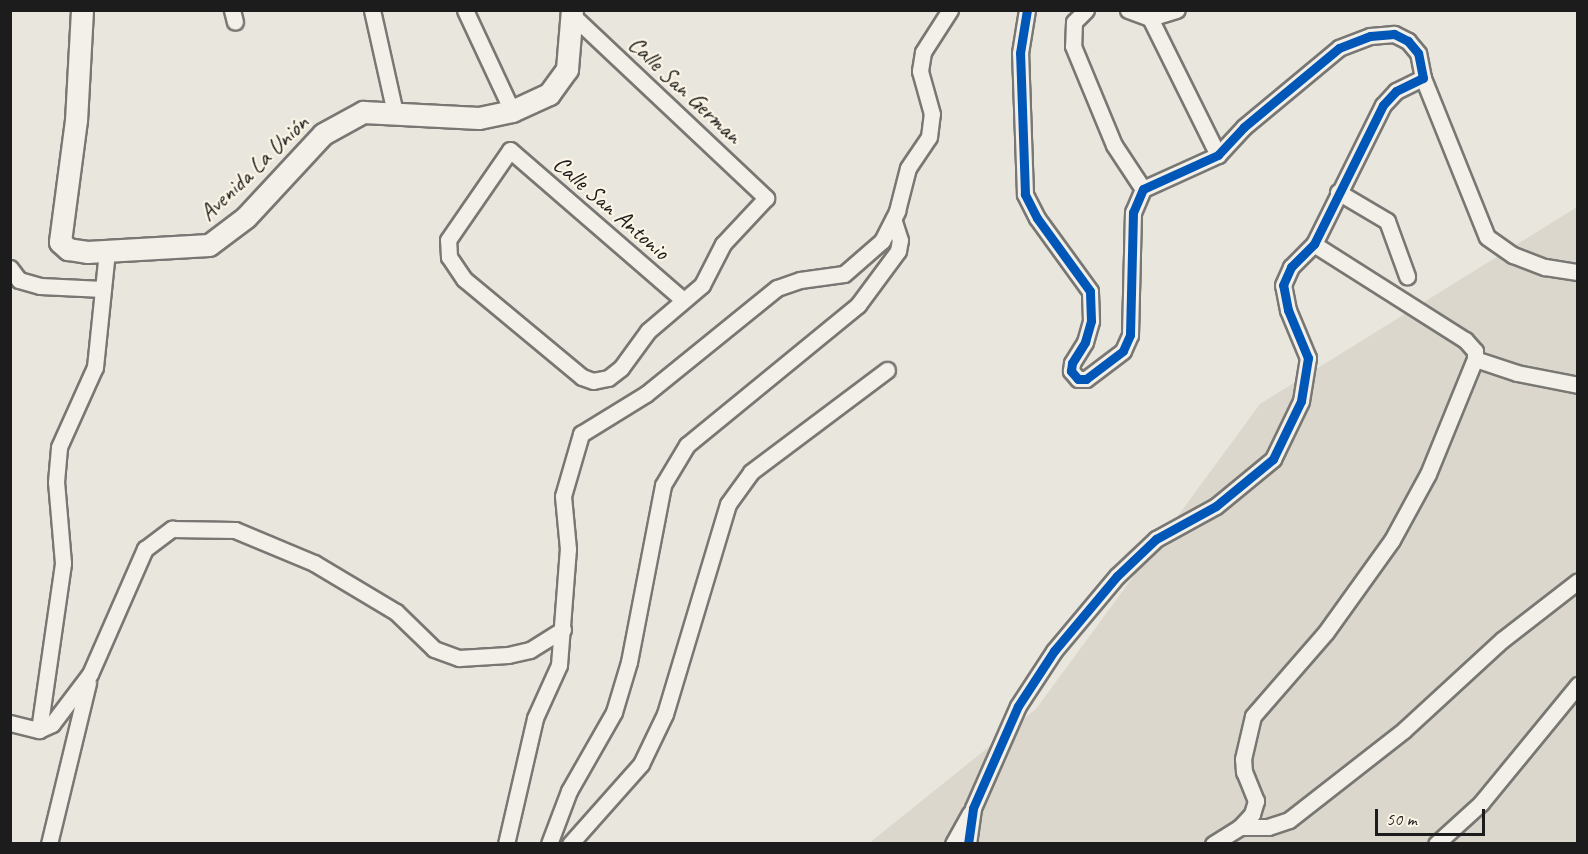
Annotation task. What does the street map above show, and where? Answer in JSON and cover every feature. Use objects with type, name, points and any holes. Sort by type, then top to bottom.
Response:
[{"type":"main road","name":"Avenida La Unión","points":[[82,10],[76,120],[60,242],[68,249],[107,251],[209,245],[246,217],[323,134],[363,112],[395,113],[417,117],[479,118],[512,111],[549,94],[567,69],[572,13]]},
{"type":"street","points":[[372,10],[395,113]]},
{"type":"street","points":[[465,10],[512,111]]},
{"type":"street","points":[[506,843],[535,718],[559,665],[568,549],[563,496],[581,434],[646,394],[777,288],[800,280],[844,274],[861,264],[882,241],[893,219],[908,168],[926,142],[932,126],[920,71],[923,52],[950,10]]},
{"type":"street","points":[[1027,10],[1020,53],[1025,194],[1037,218],[1090,291],[1091,321],[1085,342],[1072,363],[1071,371],[1078,379],[1086,379],[1124,351],[1130,335],[1133,212],[1143,189],[1218,155],[1244,127],[1339,48],[1370,36],[1394,34],[1408,42],[1418,53],[1423,78],[1487,237],[1513,255],[1545,267],[1578,272]]},
{"type":"street","points":[[1086,10],[1074,21],[1073,46],[1114,145],[1143,189]]},
{"type":"street","points":[[1128,10],[1151,14],[1177,10]]},
{"type":"street","name":"Calle San German","points":[[572,13],[766,198],[723,244],[702,285],[682,300]]},
{"type":"street","points":[[1151,14],[1218,155]]},
{"type":"street","points":[[953,843],[974,808],[1018,706],[1054,651],[1118,576],[1156,539],[1216,506],[1273,459],[1301,401],[1308,358],[1288,310],[1283,285],[1291,267],[1314,244],[1383,105],[1396,91],[1423,78]]},
{"type":"street","name":"Calle San Antonio","points":[[510,150],[682,300],[648,331],[621,368],[593,381],[582,377],[464,279],[455,269],[448,240],[510,150]]},
{"type":"street","points":[[1338,192],[1387,221],[1407,276]]},
{"type":"street","points":[[549,843],[568,791],[614,712],[629,662],[663,485],[687,445],[858,305],[898,251],[900,240],[893,219]]},
{"type":"street","points":[[1213,843],[1240,827],[1252,814],[1256,801],[1244,772],[1243,759],[1253,716],[1326,632],[1392,540],[1428,474],[1475,359],[1475,351],[1465,340],[1314,244]]},
{"type":"street","points":[[39,730],[63,563],[56,482],[59,447],[95,367],[107,251]]},
{"type":"street","points":[[10,268],[19,280],[40,286],[103,289]]},
{"type":"street","points":[[1475,359],[1517,373],[1578,385]]},
{"type":"street","points":[[570,843],[642,764],[655,734],[728,504],[751,472],[887,370]]},
{"type":"street","points":[[49,843],[90,674],[145,549],[172,529],[235,530],[314,563],[396,612],[434,648],[459,658],[508,656],[530,650],[563,629]]},
{"type":"street","points":[[1240,827],[1268,827],[1289,820],[1404,730],[1502,640],[1578,581]]},
{"type":"street","points":[[10,723],[39,730],[52,724],[90,674]]},
{"type":"street","points":[[1436,843],[1489,794],[1551,713],[1578,685]]},
{"type":"street","points":[[968,843],[974,808]]},
{"type":"shaded area","points":[[1577,207],[1577,843],[868,844],[1036,709],[1260,404]]},
{"type":"cycle path","points":[[968,844],[973,808],[1018,706],[1054,651],[1117,576],[1156,539],[1216,506],[1273,459],[1301,401],[1308,358],[1288,310],[1283,285],[1291,267],[1314,244],[1383,105],[1396,91],[1423,78],[1418,53],[1408,41],[1394,34],[1370,36],[1339,48],[1244,127],[1218,155],[1143,189],[1133,212],[1130,335],[1123,351],[1086,379],[1078,379],[1071,371],[1072,363],[1085,342],[1091,321],[1090,291],[1037,218],[1025,194],[1020,53],[1027,10]]}]
